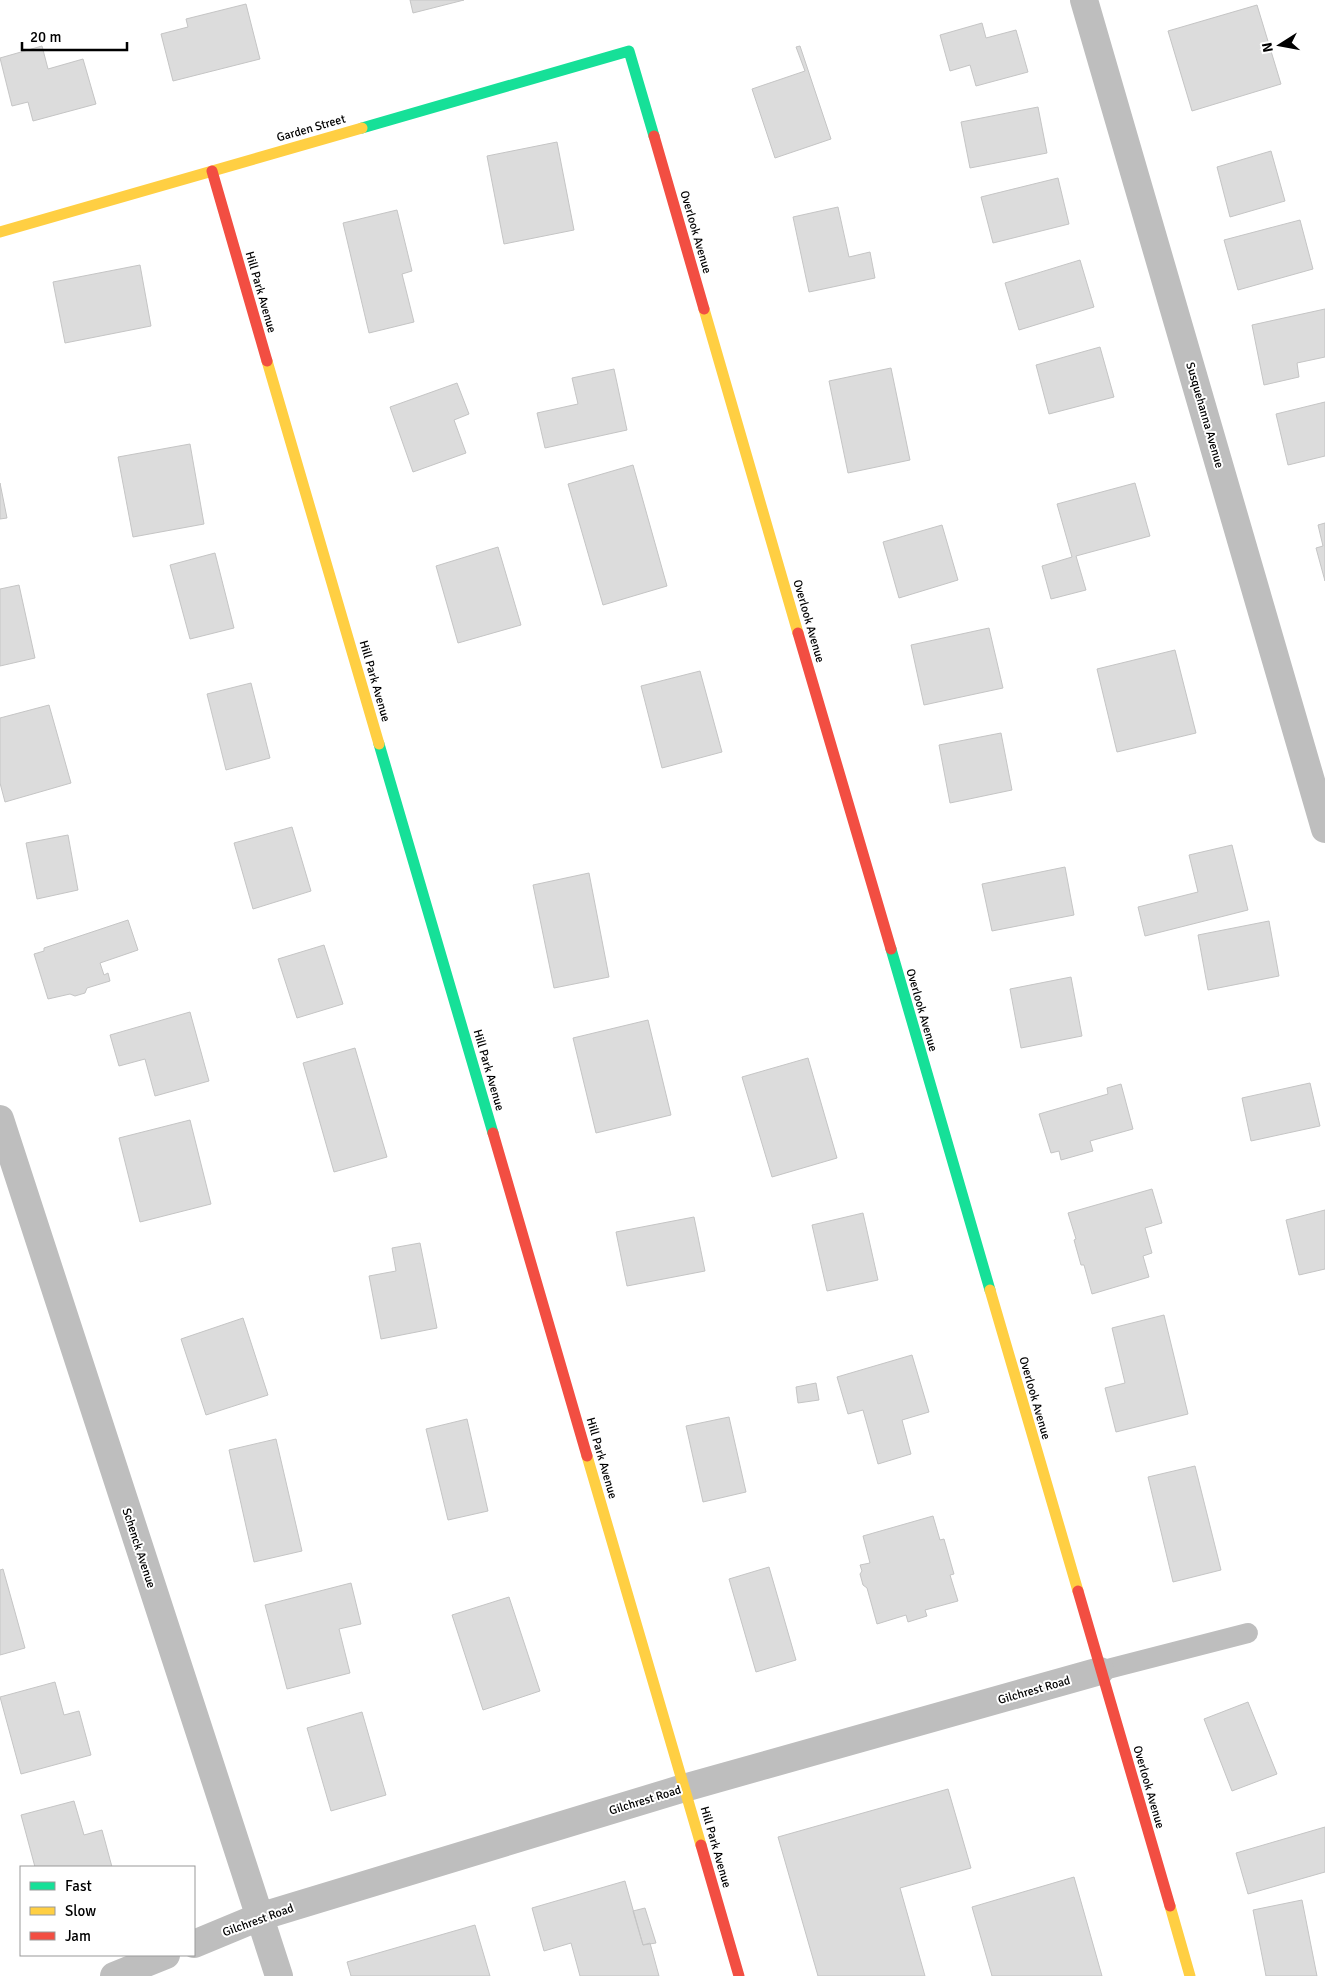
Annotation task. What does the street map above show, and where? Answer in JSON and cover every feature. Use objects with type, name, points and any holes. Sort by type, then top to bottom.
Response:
[{"type":"street","name":"Susquehanna Avenue","points":[[1084,0],[1325,829]]},
{"type":"street","name":"Garden Street","points":[[0,232],[629,51]]},
{"type":"street","name":"Overlook Avenue","points":[[629,51],[1190,1976]]},
{"type":"street","name":"Hill Park Avenue","points":[[212,171],[739,1976]]},
{"type":"street","name":"Schenck Avenue","points":[[0,1119],[279,1976]]},
{"type":"street","name":"Gilchrest Road","points":[[195,1944],[259,1917],[684,1788],[1100,1671]]},
{"type":"street","points":[[114,1976],[164,1956]]},
{"type":"lane","points":[[1100,1671],[1248,1633]]},
{"type":"building","points":[[410,0],[464,0],[413,13]]},
{"type":"building","points":[[246,4],[260,59],[173,81],[161,34],[188,27],[186,19]]},
{"type":"building","points":[[1257,5],[1281,84],[1192,111],[1168,31]]},
{"type":"building","points":[[982,23],[986,38],[1016,30],[1028,72],[976,86],[970,65],[950,71],[940,35]]},
{"type":"building","points":[[42,46],[48,69],[83,59],[96,104],[33,121],[28,102],[12,106],[0,58]]},
{"type":"building","points":[[800,46],[831,139],[775,158],[752,89],[805,71],[796,47]]},
{"type":"building","points":[[1038,107],[1047,153],[970,168],[961,122]]},
{"type":"building","points":[[557,142],[574,230],[504,244],[487,156]]},
{"type":"building","points":[[1271,151],[1285,201],[1230,217],[1217,167]]},
{"type":"building","points":[[1058,178],[1069,224],[993,243],[981,197]]},
{"type":"building","points":[[838,207],[849,257],[870,252],[875,278],[809,292],[793,217]]},
{"type":"building","points":[[397,210],[412,271],[402,274],[414,322],[369,333],[343,223]]},
{"type":"building","points":[[1300,220],[1313,269],[1238,290],[1224,240]]},
{"type":"building","points":[[1080,260],[1094,307],[1019,330],[1005,283]]},
{"type":"building","points":[[140,265],[151,326],[65,343],[53,282]]},
{"type":"building","points":[[1325,309],[1325,357],[1297,363],[1299,377],[1264,385],[1252,325]]},
{"type":"building","points":[[1100,347],[1114,397],[1049,414],[1036,365]]},
{"type":"building","points":[[891,368],[910,460],[848,473],[829,381]]},
{"type":"building","points":[[614,369],[627,430],[545,448],[537,413],[578,404],[572,378]]},
{"type":"building","points":[[457,383],[469,414],[454,420],[466,453],[413,472],[390,407]]},
{"type":"building","points":[[1325,402],[1325,456],[1288,465],[1276,414]]},
{"type":"building","points":[[190,444],[204,524],[133,537],[118,457]]},
{"type":"building","points":[[633,465],[667,586],[603,605],[568,484]]},
{"type":"building","points":[[0,483],[7,518],[0,519]]},
{"type":"building","points":[[1135,483],[1150,536],[1076,556],[1086,590],[1051,599],[1042,566],[1072,557],[1057,504]]},
{"type":"building","points":[[1325,523],[1325,581],[1316,548],[1323,546],[1318,525]]},
{"type":"building","points":[[942,525],[958,580],[899,598],[883,542]]},
{"type":"building","points":[[498,547],[521,625],[458,643],[436,566]]},
{"type":"building","points":[[215,553],[234,628],[190,639],[170,565]]},
{"type":"building","points":[[19,585],[35,658],[0,666],[0,589]]},
{"type":"building","points":[[989,628],[1003,688],[924,705],[911,645]]},
{"type":"building","points":[[1175,650],[1196,733],[1117,752],[1097,669]]},
{"type":"building","points":[[700,671],[722,752],[662,768],[641,686]]},
{"type":"building","points":[[251,683],[270,758],[226,770],[207,694]]},
{"type":"building","points":[[49,705],[71,783],[5,802],[0,783],[0,718]]},
{"type":"building","points":[[1001,733],[1012,790],[950,803],[939,745]]},
{"type":"building","points":[[292,827],[311,891],[253,909],[234,843]]},
{"type":"building","points":[[68,835],[78,890],[37,899],[26,843]]},
{"type":"building","points":[[1232,845],[1248,910],[1145,936],[1138,907],[1198,892],[1189,855]]},
{"type":"building","points":[[1065,867],[1074,915],[992,931],[982,884]]},
{"type":"building","points":[[589,873],[609,977],[554,988],[533,885]]},
{"type":"building","points":[[128,920],[138,950],[100,963],[104,975],[108,973],[110,981],[87,988],[85,993],[75,996],[70,994],[48,999],[34,954],[44,951],[44,948]]},
{"type":"building","points":[[1269,921],[1279,976],[1208,990],[1198,935]]},
{"type":"building","points":[[324,945],[343,1004],[297,1018],[278,959]]},
{"type":"building","points":[[1071,977],[1082,1036],[1021,1048],[1010,989]]},
{"type":"building","points":[[190,1012],[209,1081],[155,1096],[145,1059],[119,1066],[110,1035]]},
{"type":"building","points":[[648,1020],[671,1115],[596,1133],[573,1038]]},
{"type":"building","points":[[355,1048],[387,1157],[334,1172],[303,1063]]},
{"type":"building","points":[[808,1058],[837,1158],[772,1177],[742,1077]]},
{"type":"building","points":[[1310,1083],[1320,1126],[1251,1141],[1242,1098]]},
{"type":"building","points":[[1121,1084],[1133,1129],[1090,1141],[1093,1151],[1061,1160],[1059,1151],[1051,1153],[1039,1114],[1108,1094],[1107,1088]]},
{"type":"building","points":[[190,1120],[211,1204],[140,1222],[119,1138]]},
{"type":"building","points":[[1152,1189],[1162,1223],[1145,1228],[1152,1253],[1143,1256],[1149,1277],[1092,1294],[1084,1265],[1081,1265],[1068,1213]]},
{"type":"building","points":[[1325,1210],[1325,1269],[1299,1275],[1286,1220]]},
{"type":"building","points":[[863,1213],[878,1280],[827,1291],[812,1225]]},
{"type":"building","points":[[694,1217],[705,1271],[627,1286],[616,1232]]},
{"type":"building","points":[[420,1243],[437,1328],[381,1339],[369,1276],[396,1271],[392,1248]]},
{"type":"building","points":[[1164,1315],[1188,1414],[1116,1432],[1105,1388],[1125,1383],[1112,1328]]},
{"type":"building","points":[[243,1318],[268,1395],[206,1415],[181,1339]]},
{"type":"building","points":[[912,1355],[929,1412],[902,1420],[911,1454],[878,1464],[863,1410],[848,1414],[837,1377]]},
{"type":"building","points":[[816,1383],[819,1400],[798,1403],[796,1387]]},
{"type":"building","points":[[729,1417],[746,1492],[703,1502],[686,1426]]},
{"type":"building","points":[[467,1419],[488,1511],[448,1520],[426,1429]]},
{"type":"building","points":[[276,1439],[302,1551],[254,1562],[229,1450]]},
{"type":"building","points":[[1195,1466],[1221,1570],[1173,1582],[1148,1477]]},
{"type":"building","points":[[933,1516],[940,1540],[944,1539],[954,1574],[950,1575],[958,1601],[925,1610],[927,1616],[908,1622],[906,1615],[877,1624],[867,1588],[863,1585],[860,1574],[862,1571],[860,1565],[870,1563],[863,1536]]},
{"type":"building","points":[[769,1567],[796,1660],[756,1672],[729,1579]]},
{"type":"building","points":[[3,1569],[25,1648],[0,1655],[0,1570]]},
{"type":"building","points":[[351,1583],[361,1624],[339,1629],[350,1673],[287,1689],[265,1605]]},
{"type":"building","points":[[509,1597],[540,1691],[483,1710],[452,1615]]},
{"type":"building","points":[[55,1682],[64,1715],[79,1711],[91,1755],[21,1774],[0,1697]]},
{"type":"building","points":[[1248,1702],[1277,1774],[1232,1791],[1204,1719]]},
{"type":"building","points":[[362,1712],[386,1795],[331,1811],[307,1728]]},
{"type":"building","points":[[948,1789],[971,1868],[900,1888],[925,1976],[818,1976],[778,1837]]},
{"type":"building","points":[[74,1801],[84,1835],[102,1830],[112,1866],[35,1866],[21,1815]]},
{"type":"building","points":[[1325,1827],[1325,1872],[1248,1894],[1236,1853]]},
{"type":"building","points":[[1074,1877],[1102,1976],[992,1976],[972,1907]]},
{"type":"building","points":[[625,1881],[643,1945],[650,1943],[659,1976],[580,1976],[571,1943],[544,1951],[532,1908]]},
{"type":"building","points":[[1302,1900],[1317,1976],[1266,1976],[1253,1910]]},
{"type":"building","points":[[645,1908],[656,1943],[643,1945],[633,1911]]},
{"type":"building","points":[[475,1925],[490,1976],[351,1976],[347,1962]]},
{"type":"traffic: fast","points":[[362,128],[629,51],[654,136]]},
{"type":"traffic: fast","points":[[379,744],[493,1133]]},
{"type":"traffic: fast","points":[[891,949],[990,1290]]},
{"type":"traffic: slow","points":[[0,232],[362,128]]},
{"type":"traffic: slow","points":[[704,309],[798,633]]},
{"type":"traffic: slow","points":[[267,361],[379,744]]},
{"type":"traffic: slow","points":[[990,1290],[1078,1591]]},
{"type":"traffic: slow","points":[[587,1456],[701,1845]]},
{"type":"traffic: slow","points":[[1170,1906],[1190,1976]]},
{"type":"traffic: jam","points":[[654,136],[704,309]]},
{"type":"traffic: jam","points":[[212,171],[267,361]]},
{"type":"traffic: jam","points":[[798,633],[891,949]]},
{"type":"traffic: jam","points":[[493,1133],[587,1456]]},
{"type":"traffic: jam","points":[[1078,1591],[1170,1906]]},
{"type":"traffic: jam","points":[[701,1845],[739,1976]]}]
